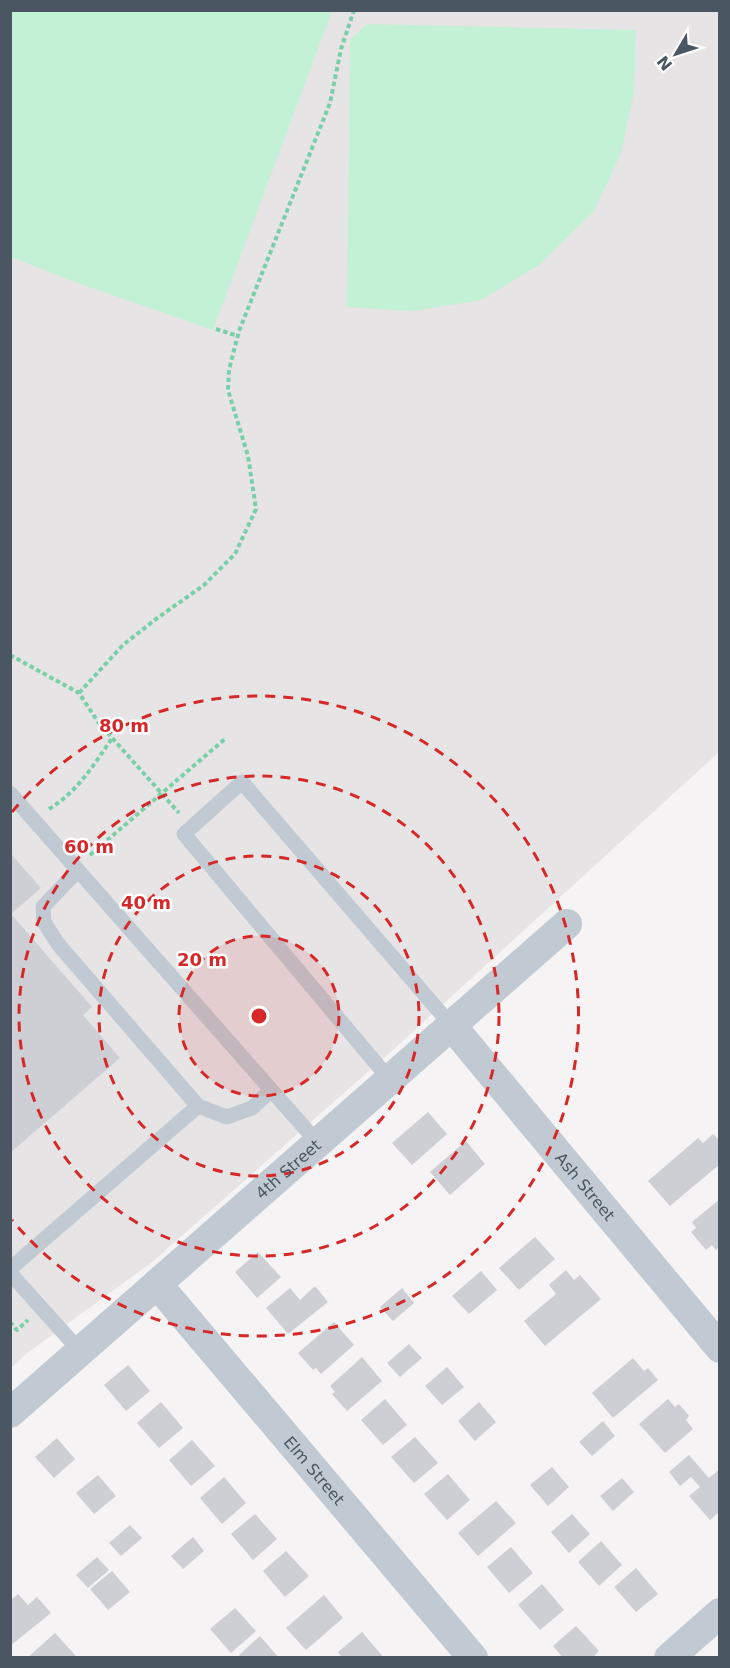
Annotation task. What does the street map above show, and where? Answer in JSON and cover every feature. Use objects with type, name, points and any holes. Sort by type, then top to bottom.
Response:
[{"type":"street","name":"4th Street","points":[[10,1413],[567,924]]},
{"type":"street","name":"Ash Street","points":[[451,1025],[720,1348]]},
{"type":"street","name":"Elm Street","points":[[157,1284],[473,1658]]},
{"type":"street","points":[[669,1658],[720,1613]]},
{"type":"lane","points":[[390,1080],[184,834],[191,827],[242,782],[451,1025]]},
{"type":"lane","points":[[10,793],[318,1143]]},
{"type":"lane","points":[[77,869],[43,908],[44,922],[58,944],[198,1106],[227,1117],[252,1108],[271,1090]]},
{"type":"lane","points":[[80,1351],[10,1271],[198,1106]]},
{"type":"path","points":[[79,693],[123,645],[204,585],[235,554],[256,509],[248,456],[228,390],[229,370],[238,336],[330,103],[341,49],[354,10]]},
{"type":"path","points":[[216,329],[238,336]]},
{"type":"path","points":[[10,655],[79,693],[112,738],[191,827]]},
{"type":"path","points":[[33,818],[59,803],[86,778],[112,738]]},
{"type":"path","points":[[77,869],[226,738]]},
{"type":"shaded area","points":[[11,11],[719,11],[719,752],[395,1048],[151,1263],[26,1354],[11,1368]]},
{"type":"green space","points":[[10,11],[332,11],[213,330],[72,281],[11,257]]},
{"type":"green space","points":[[367,24],[636,30],[634,92],[621,153],[594,211],[539,265],[481,300],[413,311],[347,307],[350,40]]},
{"type":"building","points":[[10,853],[41,888],[11,914],[92,1007],[83,1015],[120,1058],[10,1153]]},
{"type":"building","points":[[428,1112],[447,1134],[412,1165],[392,1143]]},
{"type":"building","points":[[713,1134],[720,1141],[720,1164],[670,1206],[648,1181],[698,1138],[703,1143]]},
{"type":"building","points":[[466,1141],[485,1164],[450,1195],[430,1172]]},
{"type":"building","points":[[720,1199],[720,1246],[716,1250],[712,1245],[706,1250],[691,1232],[696,1228],[692,1222]]},
{"type":"building","points":[[535,1237],[555,1259],[519,1290],[499,1268]]},
{"type":"building","points":[[258,1252],[281,1277],[257,1298],[235,1272]]},
{"type":"building","points":[[566,1270],[574,1280],[580,1275],[601,1299],[545,1346],[524,1321],[556,1294],[549,1285]]},
{"type":"building","points":[[481,1271],[497,1290],[469,1314],[452,1296]]},
{"type":"building","points":[[315,1286],[328,1302],[288,1334],[266,1308],[290,1288],[300,1300]]},
{"type":"building","points":[[402,1288],[414,1303],[393,1321],[380,1307]]},
{"type":"building","points":[[334,1322],[354,1345],[321,1374],[316,1368],[313,1370],[298,1353]]},
{"type":"building","points":[[409,1344],[422,1358],[400,1377],[387,1363]]},
{"type":"building","points":[[362,1357],[382,1381],[347,1411],[332,1394],[335,1392],[330,1386]]},
{"type":"building","points":[[633,1358],[644,1371],[648,1368],[658,1380],[613,1418],[592,1393]]},
{"type":"building","points":[[128,1365],[150,1391],[126,1411],[104,1385]]},
{"type":"building","points":[[447,1367],[464,1387],[442,1405],[425,1386]]},
{"type":"building","points":[[385,1399],[407,1425],[383,1445],[361,1420]]},
{"type":"building","points":[[668,1399],[675,1407],[679,1404],[689,1416],[686,1420],[693,1429],[665,1453],[639,1424]]},
{"type":"building","points":[[161,1402],[183,1428],[159,1448],[137,1423]]},
{"type":"building","points":[[479,1402],[496,1422],[475,1441],[458,1421]]},
{"type":"building","points":[[603,1421],[615,1436],[592,1456],[579,1442]]},
{"type":"building","points":[[415,1437],[438,1463],[414,1483],[391,1457]]},
{"type":"building","points":[[57,1438],[75,1459],[54,1478],[35,1457]]},
{"type":"building","points":[[192,1440],[215,1466],[191,1486],[169,1460]]},
{"type":"building","points":[[689,1455],[709,1478],[720,1469],[720,1511],[710,1520],[689,1496],[700,1487],[691,1477],[680,1486],[669,1472]]},
{"type":"building","points":[[552,1467],[569,1487],[548,1506],[530,1485]]},
{"type":"building","points":[[448,1474],[470,1500],[447,1520],[424,1494]]},
{"type":"building","points":[[98,1475],[116,1496],[94,1514],[76,1493]]},
{"type":"building","points":[[224,1477],[246,1503],[222,1524],[200,1498]]},
{"type":"building","points":[[622,1478],[634,1492],[613,1511],[600,1496]]},
{"type":"building","points":[[496,1501],[516,1523],[478,1556],[458,1533]]},
{"type":"building","points":[[255,1514],[277,1539],[253,1560],[231,1534]]},
{"type":"building","points":[[572,1514],[590,1534],[569,1553],[551,1532]]},
{"type":"building","points":[[130,1525],[142,1538],[121,1556],[109,1543]]},
{"type":"building","points":[[193,1537],[204,1551],[183,1569],[171,1556]]},
{"type":"building","points":[[601,1541],[622,1565],[599,1586],[578,1562]]},
{"type":"building","points":[[511,1547],[533,1573],[509,1593],[487,1567]]},
{"type":"building","points":[[286,1551],[309,1576],[285,1597],[263,1571]]},
{"type":"building","points":[[97,1557],[109,1570],[88,1588],[76,1575]]},
{"type":"building","points":[[636,1568],[658,1594],[636,1612],[614,1587]]},
{"type":"building","points":[[112,1571],[130,1592],[108,1610],[90,1589]]},
{"type":"building","points":[[542,1584],[564,1610],[540,1630],[518,1605]]},
{"type":"building","points":[[18,1594],[28,1605],[37,1597],[51,1613],[10,1646],[10,1601]]},
{"type":"building","points":[[324,1595],[343,1618],[306,1650],[286,1628]]},
{"type":"building","points":[[235,1608],[256,1631],[231,1653],[210,1629]]},
{"type":"building","points":[[576,1626],[599,1651],[592,1658],[563,1658],[553,1646]]},
{"type":"building","points":[[362,1632],[384,1658],[342,1658],[338,1652]]},
{"type":"building","points":[[55,1633],[76,1656],[27,1658]]},
{"type":"building","points":[[260,1636],[279,1658],[241,1658],[239,1655]]}]
